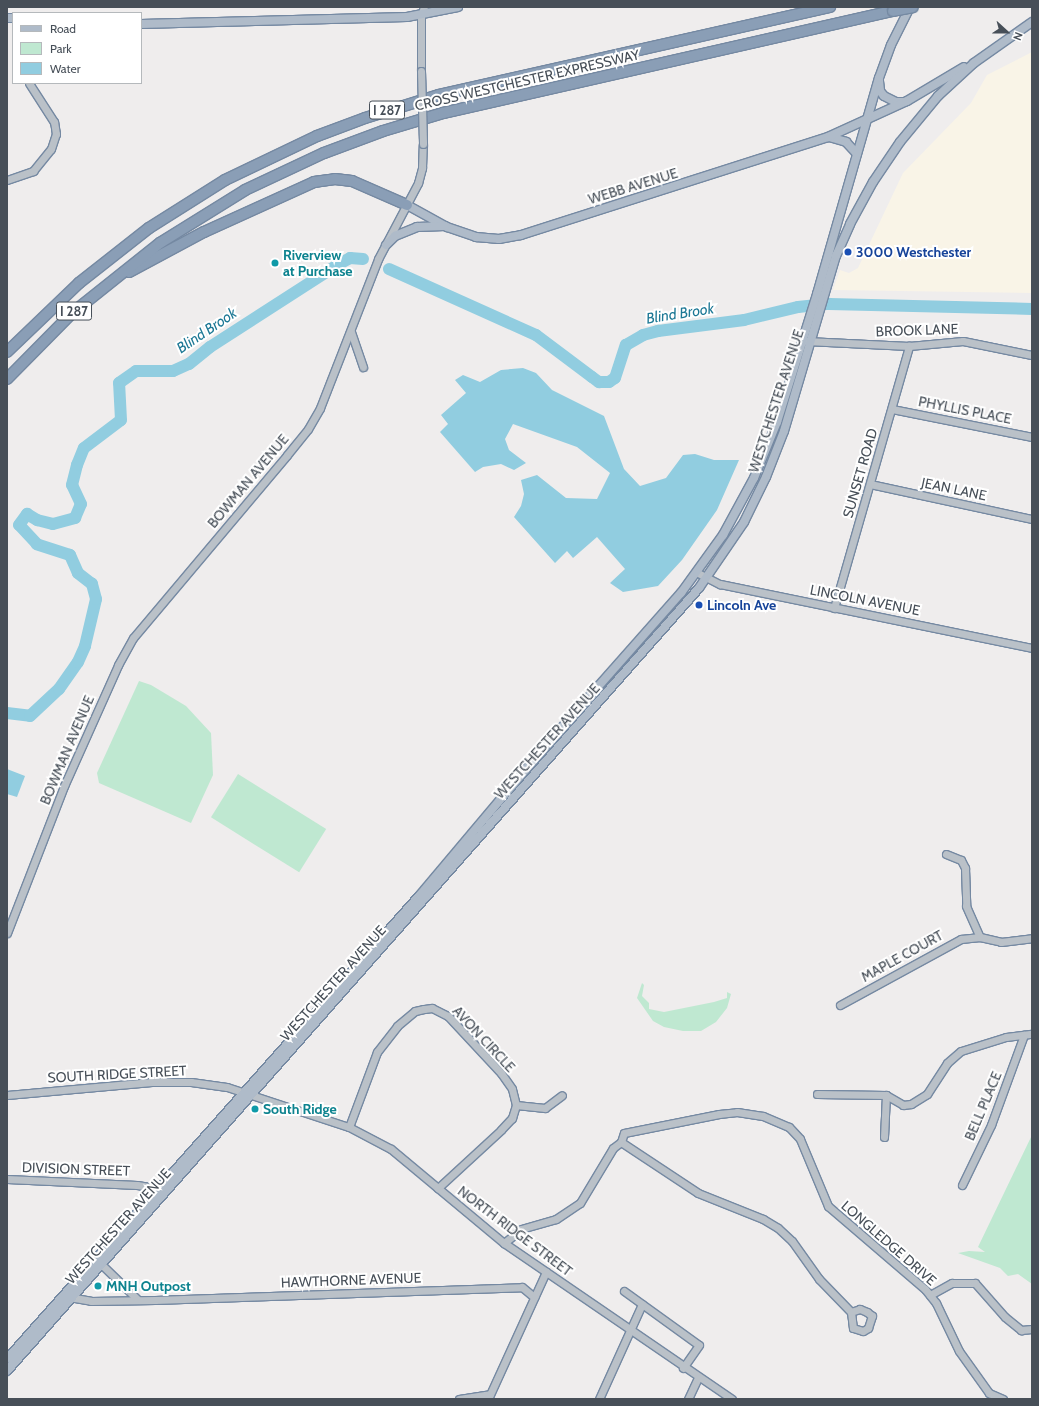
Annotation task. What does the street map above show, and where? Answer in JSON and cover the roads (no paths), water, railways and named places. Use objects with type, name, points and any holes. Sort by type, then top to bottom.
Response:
[{"type":"highway","name":"CROSS WESTCHESTER EXPRESSWAY","points":[[7,352],[79,283],[149,228],[225,180],[317,136],[365,118],[439,95],[830,7]]},
{"type":"highway","name":"CROSS WESTCHESTER EXPRESSWAY","points":[[7,379],[44,339],[99,289],[160,243],[223,202],[301,162],[377,133],[449,111],[913,7]]},
{"type":"highway","points":[[99,289],[187,240],[314,182],[335,179],[352,182],[407,205]]},
{"type":"main road","points":[[142,24],[421,16],[458,7]]},
{"type":"main road","name":"WESTCHESTER AVENUE","points":[[7,1359],[101,1264],[164,1189],[707,578],[744,522],[766,477],[784,431],[806,341],[879,78],[893,39],[910,7]]},
{"type":"main road","points":[[985,55],[1032,22]]},
{"type":"main road","name":"WESTCHESTER AVENUE","points":[[820,293],[850,224],[887,160],[916,120],[938,96],[985,55]]},
{"type":"main road","name":"WEBB AVENUE","points":[[407,205],[447,227],[467,235],[488,239],[521,235],[828,137],[906,101],[985,55]]},
{"type":"main road","points":[[879,78],[880,91],[884,96],[896,102],[906,101]]},
{"type":"main road","points":[[828,137],[846,142],[857,154]]},
{"type":"main road","points":[[386,245],[395,236],[417,226],[447,227]]},
{"type":"main road","name":"WESTCHESTER AVENUE","points":[[248,1094],[425,890],[696,572],[730,523],[762,459],[806,341]]},
{"type":"main road","name":"WESTCHESTER AVENUE","points":[[7,1371],[90,1267],[164,1189]]},
{"type":"street","name":"BOWMAN AVENUE","points":[[7,933],[64,786],[126,649],[133,638],[308,429],[327,391],[350,330],[386,245],[407,205],[420,175],[423,144],[421,16],[424,7]]},
{"type":"street","points":[[7,180],[33,170],[51,149],[56,134],[54,122],[30,84]]},
{"type":"street","points":[[350,330],[362,367]]},
{"type":"street","name":"BROOK LANE","points":[[806,341],[910,346],[963,342],[1032,354]]},
{"type":"street","name":"SUNSET ROAD","points":[[834,608],[910,346]]},
{"type":"street","name":"PHYLLIS PLACE","points":[[892,409],[1032,437]]},
{"type":"street","name":"JEAN LANE","points":[[870,484],[1032,519]]},
{"type":"street","name":"LINCOLN AVENUE","points":[[696,572],[720,584],[1032,648]]},
{"type":"street","points":[[946,854],[961,860],[965,868],[966,906],[980,937],[1001,942],[1032,938]]},
{"type":"street","name":"MAPLE COURT","points":[[840,1005],[939,948],[961,939],[980,937]]},
{"type":"street","name":"AVON CIRCLE","points":[[349,1127],[377,1052],[408,1016],[424,1009],[441,1012],[456,1023],[501,1073],[512,1089],[516,1105]]},
{"type":"street","points":[[818,1094],[886,1095],[903,1105],[920,1100],[927,1094],[947,1064],[961,1051],[1006,1037],[1032,1034]]},
{"type":"street","name":"BELL PLACE","points":[[962,1185],[991,1125],[1024,1035]]},
{"type":"street","name":"SOUTH RIDGE STREET","points":[[7,1095],[154,1082],[191,1082],[248,1094]]},
{"type":"street","name":"NORTH RIDGE STREET","points":[[248,1094],[349,1127],[391,1149],[504,1243],[683,1368],[732,1399]]},
{"type":"street","points":[[438,1188],[501,1130],[512,1118],[516,1105],[545,1108],[562,1095]]},
{"type":"street","points":[[884,1137],[886,1095]]},
{"type":"street","name":"LONGLEDGE DRIVE","points":[[504,1243],[521,1229],[556,1219],[580,1203],[613,1148],[621,1142],[624,1133],[632,1130],[737,1112],[763,1116],[789,1127],[800,1139],[828,1206],[916,1280],[930,1295],[959,1352],[986,1396]]},
{"type":"street","points":[[621,1142],[698,1193],[755,1215],[778,1228],[792,1241],[820,1279],[851,1312]]},
{"type":"street","name":"DIVISION STREET","points":[[7,1179],[137,1184],[164,1189]]},
{"type":"street","points":[[90,1267],[101,1264],[137,1299]]},
{"type":"street","points":[[459,1399],[489,1396],[546,1272]]},
{"type":"street","points":[[930,1295],[952,1283],[975,1282],[1005,1317],[1021,1330],[1032,1329]]},
{"type":"street","name":"HAWTHORNE AVENUE","points":[[68,1296],[92,1301],[137,1299],[155,1300],[522,1287],[534,1297]]},
{"type":"street","points":[[624,1290],[699,1345],[683,1368]]},
{"type":"street","points":[[599,1399],[642,1304]]},
{"type":"street","points":[[688,1399],[698,1378]]},
{"type":"street","points":[[986,1396],[997,1395],[1003,1399]]},
{"type":"water","points":[[523,368],[536,373],[552,390],[604,416],[624,469],[640,486],[666,478],[683,455],[695,454],[714,460],[739,460],[717,510],[682,560],[658,586],[623,592],[610,583],[625,569],[597,537],[573,558],[567,551],[555,563],[514,517],[521,506],[524,494],[521,480],[537,475],[566,498],[597,499],[610,473],[577,447],[513,424],[505,439],[509,450],[526,463],[514,470],[501,464],[483,467],[475,472],[440,432],[448,424],[441,415],[466,393],[455,380],[463,375],[480,382],[501,370]]},
{"type":"water","points":[[7,769],[25,776],[17,797],[7,794]]},
{"type":"waterway","name":"Blind Brook","points":[[7,713],[30,716],[59,689],[78,662],[85,646],[96,599],[92,584],[78,573],[70,555],[37,544],[19,525],[27,514],[37,520],[53,524],[75,518],[81,504],[72,485],[77,465],[84,448],[121,420],[119,383],[136,371],[173,371],[189,364],[210,347],[337,265],[350,258],[363,259]]},
{"type":"waterway","name":"Blind Brook","points":[[389,269],[536,335],[599,382],[609,382],[615,378],[626,345],[643,335],[658,331],[744,320],[798,307],[829,304],[1032,309]]},
{"type":"place","name":"3000 Westchester","points":[[848,252]]},
{"type":"place","name":"Riverview at Purchase","points":[[275,263]]},
{"type":"place","name":"Lincoln Ave","points":[[699,605]]},
{"type":"place","name":"South Ridge","points":[[255,1109]]},
{"type":"place","name":"MNH Outpost","points":[[98,1286]]}]
